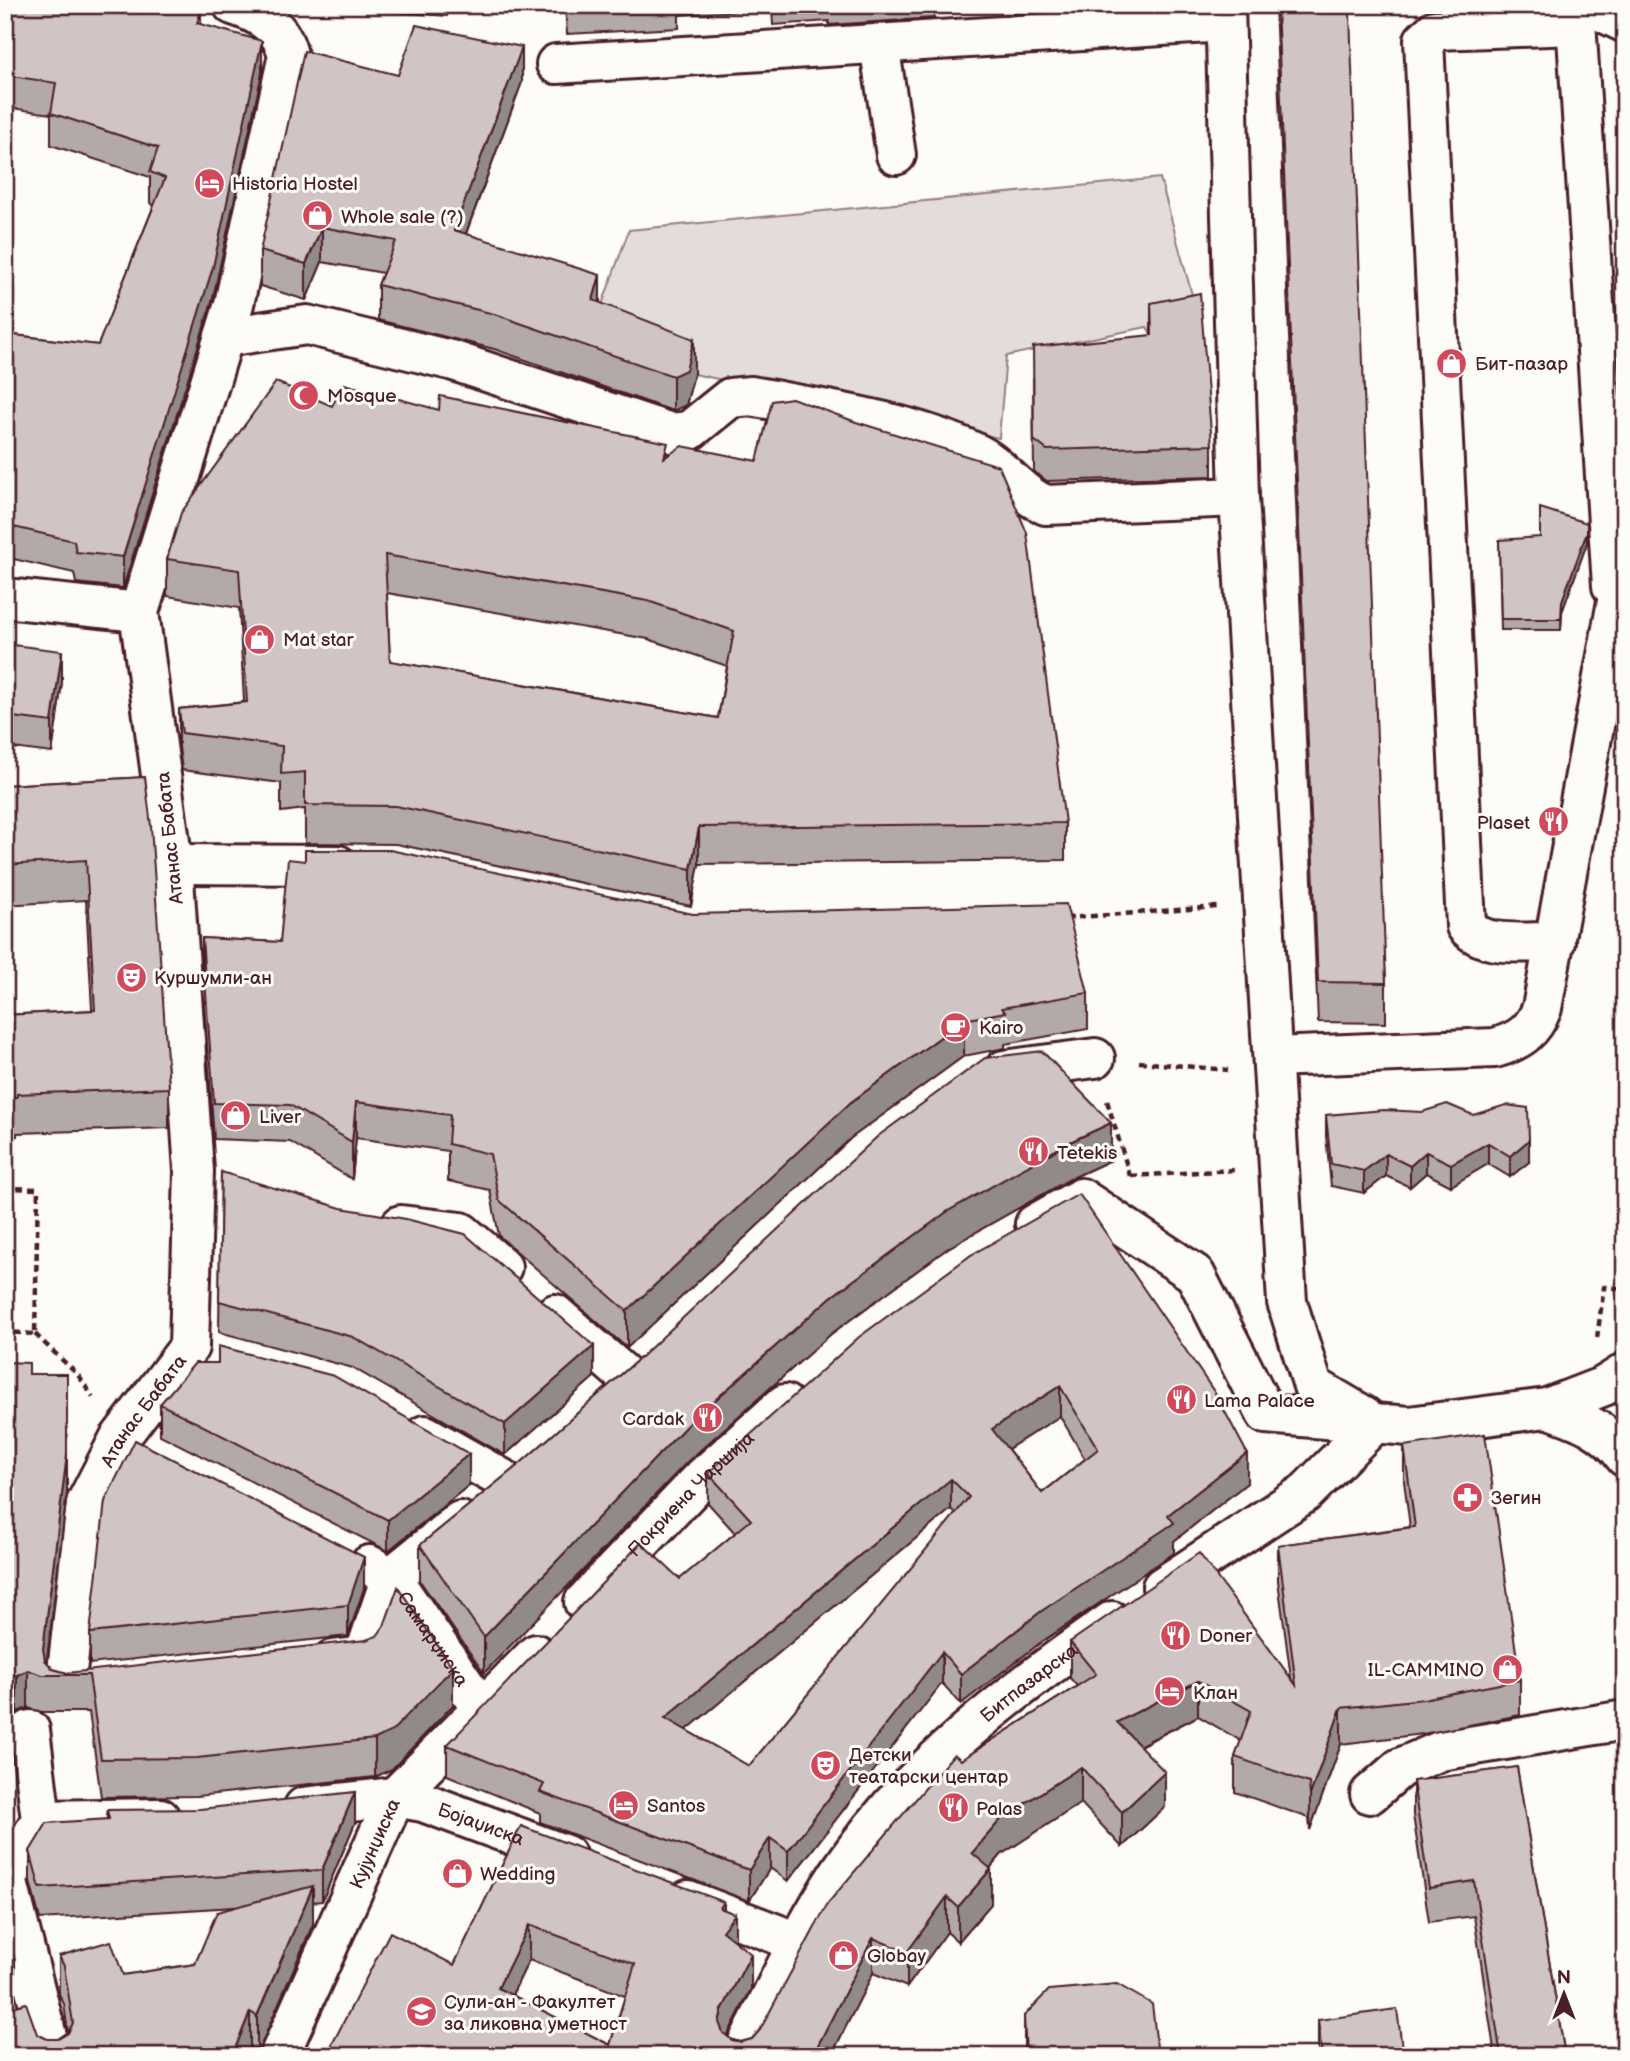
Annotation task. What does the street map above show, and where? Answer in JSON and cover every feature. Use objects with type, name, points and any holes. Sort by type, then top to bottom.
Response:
[{"type":"street","name":"Атанас Бабата","points":[[65,1689],[86,1503],[119,1439],[189,1347],[194,1171],[173,864],[139,612],[234,304],[288,55],[284,38],[274,25],[233,5]]},
{"type":"street","points":[[1555,942],[1488,940],[1475,937],[1466,926],[1424,40],[1436,30],[1579,12],[1625,23]]},
{"type":"street","points":[[1579,12],[1614,606]]},
{"type":"street","points":[[556,64],[879,44],[1225,14],[1239,497],[1287,1303],[1313,1386],[1375,1423]]},
{"type":"street","points":[[879,44],[896,155]]},
{"type":"street","points":[[224,337],[307,325],[454,361],[671,433],[689,431],[730,398],[751,396],[886,421],[976,453],[1034,500],[1046,505],[1239,497]]},
{"type":"street","points":[[1273,1066],[1495,1048],[1515,1042],[1535,1027],[1542,1009],[1555,942],[1614,606],[1625,558]]},
{"type":"street","points":[[5,598],[139,612]]},
{"type":"street","points":[[173,864],[378,865]]},
{"type":"street","points":[[967,1081],[977,1074],[1095,1058]]},
{"type":"street","points":[[194,1171],[232,1183]]},
{"type":"street","points":[[1003,1242],[1081,1198],[1195,1274],[1266,1414],[1409,1426],[1547,1408],[1604,1386],[1625,1373]]},
{"type":"street","points":[[372,1221],[461,1232],[627,1377]]},
{"type":"street","points":[[189,1347],[227,1357]]},
{"type":"street","points":[[597,1404],[656,1350]]},
{"type":"street","name":"Покриена Чаршија","points":[[523,1667],[704,1477],[814,1377]]},
{"type":"street","points":[[1547,1408],[1591,1424],[1617,1445],[1625,1457]]},
{"type":"street","points":[[389,1414],[508,1482]]},
{"type":"street","name":"Битпазарска","points":[[741,2056],[818,1906],[875,1824],[918,1774],[1040,1672],[1127,1609],[1305,1493],[1375,1423]]},
{"type":"street","points":[[119,1439],[156,1458]]},
{"type":"street","name":"Самарџиска","points":[[481,1707],[391,1577],[538,1456]]},
{"type":"street","points":[[296,1664],[364,1657],[391,1577],[341,1552]]},
{"type":"street","name":"Кујунџиска","points":[[279,2056],[395,1797],[523,1667]]},
{"type":"street","points":[[52,2056],[43,2011],[7,1879],[41,1819],[18,1730],[65,1689],[106,1685]]},
{"type":"street","points":[[1370,1794],[1400,1768],[1440,1751],[1625,1720]]},
{"type":"street","name":"Бојаџиска","points":[[264,1811],[395,1797],[423,1802],[597,1866]]},
{"type":"street","points":[[41,1819],[198,1818]]},
{"type":"street","points":[[659,1889],[800,1943]]},
{"type":"street","points":[[5,2025],[43,2011]]},
{"type":"path","points":[[1065,918],[1264,904]]},
{"type":"path","points":[[1130,1177],[1095,1058],[1273,1066]]},
{"type":"path","points":[[1081,1198],[1130,1177],[1279,1167]]},
{"type":"path","points":[[5,1188],[38,1189],[35,1334]]},
{"type":"path","points":[[1596,1341],[1604,1287],[1625,1289]]},
{"type":"path","points":[[5,1332],[35,1334],[78,1375],[119,1439]]},
{"type":"shaded area","points":[[1160,178],[1200,324],[1151,334],[1147,327],[1006,356],[999,438],[694,374],[600,310],[629,230]]},
{"type":"building","points":[[5,5],[181,5],[201,11],[197,23],[262,41],[213,267],[123,557],[76,552],[74,541],[5,525],[5,334],[98,345],[165,178],[150,172],[158,148],[51,113],[56,83],[5,75]]},
{"type":"building","points":[[1277,5],[1336,5],[1350,14],[1386,983],[1318,982]]},
{"type":"building","points":[[416,25],[522,47],[454,230],[600,275],[593,300],[694,339],[686,370],[673,376],[494,314],[378,285],[396,241],[322,227],[306,264],[260,251],[304,51],[398,75]]},
{"type":"building","points":[[1200,293],[1212,445],[1047,450],[1034,440],[1033,347],[1152,335],[1151,303]]},
{"type":"building","points":[[276,382],[332,406],[344,384],[439,410],[440,396],[668,443],[664,458],[682,446],[757,461],[772,401],[792,398],[856,422],[999,466],[1027,533],[1065,823],[699,827],[691,869],[396,806],[305,805],[305,772],[281,774],[282,746],[182,733],[179,709],[247,702],[239,570],[167,559],[181,513]],"holes":[[[385,555],[648,601],[734,631],[718,718],[390,661]]]},
{"type":"building","points":[[1540,508],[1587,523],[1587,532],[1562,601],[1561,619],[1501,619],[1499,540],[1540,537]]},
{"type":"building","points":[[5,644],[62,651],[52,722],[5,716]]},
{"type":"building","name":"Куршумли-ан","points":[[145,777],[151,826],[169,1088],[17,1094],[17,1097],[5,1097],[5,1015],[95,1010],[86,860],[5,865],[5,785]]},
{"type":"building","points":[[305,850],[390,850],[693,914],[1066,904],[1088,993],[1002,1008],[1005,1012],[964,1020],[851,1102],[627,1311],[499,1200],[490,1154],[448,1144],[450,1115],[356,1102],[352,1142],[290,1105],[214,1103],[202,938],[280,942],[288,859],[305,861]]},
{"type":"building","points":[[1042,1051],[1111,1123],[1070,1142],[948,1211],[831,1297],[687,1425],[484,1637],[420,1545],[522,1462],[641,1357],[878,1136],[985,1058]]},
{"type":"building","points":[[1447,1104],[1473,1115],[1506,1105],[1528,1108],[1529,1140],[1510,1156],[1488,1143],[1451,1164],[1426,1152],[1410,1166],[1386,1154],[1364,1171],[1331,1164],[1326,1115],[1384,1110],[1422,1112]]},
{"type":"building","points":[[221,1172],[341,1208],[406,1219],[465,1234],[594,1346],[505,1424],[353,1337],[219,1301]]},
{"type":"building","points":[[1079,1194],[1215,1393],[1247,1453],[1168,1515],[1174,1523],[1040,1612],[961,1674],[942,1652],[788,1851],[770,1838],[749,1870],[540,1792],[544,1784],[447,1745],[641,1543],[680,1579],[751,1520],[708,1473],[859,1337],[971,1255]],"holes":[[[1060,1386],[1098,1449],[1042,1493],[992,1429]],[[951,1479],[969,1497],[749,1766],[665,1718]]]},
{"type":"building","points":[[218,1346],[334,1376],[469,1454],[388,1520],[160,1404],[195,1363],[218,1363]]},
{"type":"building","points":[[5,1362],[29,1363],[29,1374],[67,1374],[67,1454],[43,1649],[45,1660],[53,1669],[67,1673],[366,1640],[377,1636],[384,1626],[398,1587],[453,1668],[392,1731],[375,1739],[197,1758],[101,1759],[89,1675],[42,1675],[28,1670],[17,1675],[5,1675]]},
{"type":"building","points":[[1485,1434],[1520,1680],[1423,1699],[1341,1708],[1310,1795],[1309,1783],[1235,1757],[1251,1711],[1198,1681],[1117,1722],[1165,1772],[1122,1812],[1081,1767],[1002,1818],[972,1853],[991,1869],[958,1907],[947,1897],[907,1952],[873,1938],[817,2047],[835,2056],[435,2056],[425,2051],[423,2056],[326,2056],[390,1932],[454,1965],[521,1826],[724,1902],[720,1908],[735,1914],[722,1931],[751,1954],[722,2010],[719,2022],[723,2033],[732,2040],[741,2042],[752,2039],[760,2030],[828,1903],[954,1754],[961,1760],[1096,1674],[1070,1642],[1199,1553],[1296,1685],[1278,1545],[1415,1527],[1404,1446]],"holes":[[[529,1925],[635,1964],[610,2045],[498,1988]]]},
{"type":"building","points":[[135,1440],[364,1557],[348,1605],[90,1633],[105,1501]]},
{"type":"building","points":[[1517,1767],[1565,2056],[1501,2056],[1474,1881],[1429,1888],[1413,1781]]},
{"type":"building","points":[[355,1792],[322,1870],[40,1888],[30,1851],[47,1823],[109,1819],[107,1810],[200,1809]]},
{"type":"building","points":[[313,1886],[257,2016],[250,2012],[232,2056],[5,2056],[5,2009],[26,2003],[37,2034],[47,2039],[58,2039],[68,2033],[73,2023],[64,1966],[59,1956],[111,1941],[123,1975],[195,1964],[217,1912]]},
{"type":"building","points":[[5,1923],[15,1961],[5,1966]]},
{"type":"building","points":[[1117,1984],[1152,2004],[1158,2056],[1026,2056],[1024,2016],[1049,1990]]},
{"type":"building","points":[[1397,2009],[1403,2056],[1322,2056],[1318,2020]]},
{"type":"place","name":"Historia Hostel","points":[[209,183]]},
{"type":"place","name":"Whole sale (?)","points":[[318,216]]},
{"type":"place","name":"Бит-пазар","points":[[1452,363]]},
{"type":"place","name":"Mosque","points":[[304,395]]},
{"type":"place","name":"Mat star","points":[[260,639]]},
{"type":"place","name":"Plaset","points":[[1553,822]]},
{"type":"place","name":"Куршумли-ан","points":[[131,977]]},
{"type":"place","name":"Kairo","points":[[956,1027]]},
{"type":"place","name":"Liver","points":[[236,1116]]},
{"type":"place","name":"Tetekis","points":[[1034,1152]]},
{"type":"place","name":"Lama Palace","points":[[1181,1400]]},
{"type":"place","name":"Cardak","points":[[707,1418]]},
{"type":"place","name":"Зегин","points":[[1468,1497]]},
{"type":"place","name":"Doner","points":[[1176,1635]]},
{"type":"place","name":"IL-CAMMINO","points":[[1507,1669]]},
{"type":"place","name":"Клан","points":[[1170,1692]]},
{"type":"place","name":"Детски театарски центар","points":[[826,1765]]},
{"type":"place","name":"Santos","points":[[624,1805]]},
{"type":"place","name":"Palas","points":[[953,1808]]},
{"type":"place","name":"Wedding","points":[[457,1873]]},
{"type":"place","name":"Globay","points":[[844,1955]]},
{"type":"place","name":"Сули-ан - Факултет за ликовна уметност","points":[[421,2012]]}]
